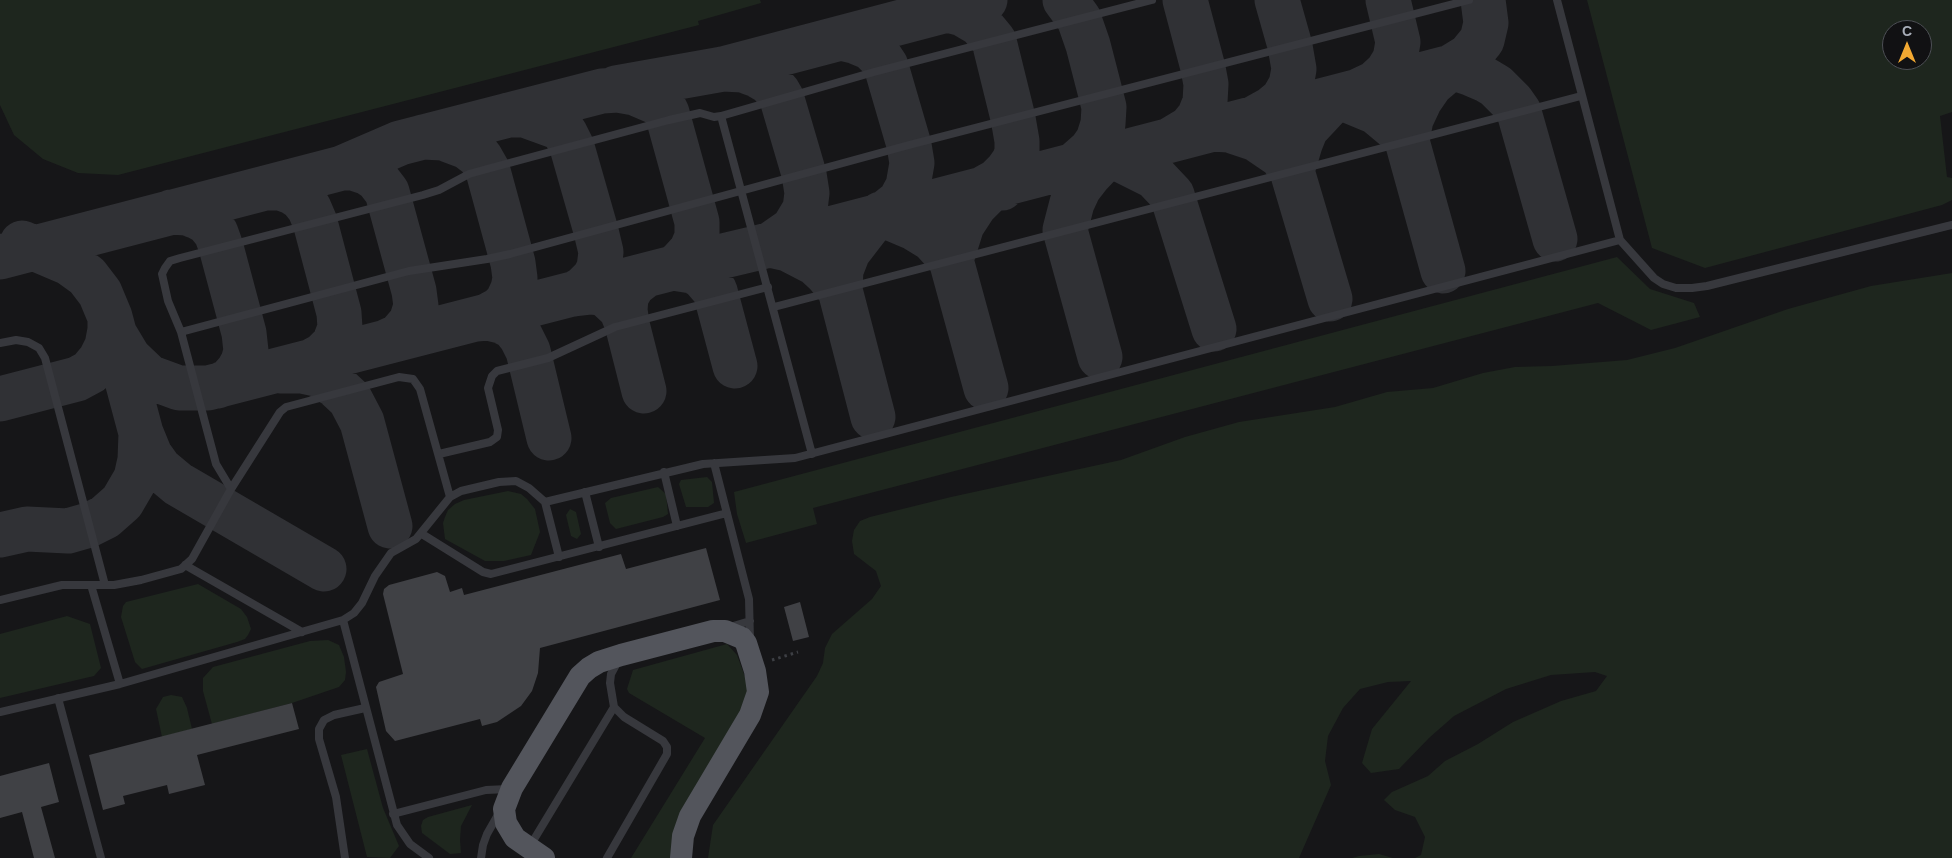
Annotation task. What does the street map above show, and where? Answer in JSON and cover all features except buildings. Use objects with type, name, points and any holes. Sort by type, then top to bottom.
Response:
[{"type":"main road","points":[[536,853],[514,838],[504,815],[510,794],[580,676],[599,662],[621,655],[713,632],[725,631],[742,638],[750,655],[758,683],[755,704],[690,816],[683,836],[681,858]]},
{"type":"lane","points":[[231,488],[216,464],[180,332],[168,300],[163,280],[164,268],[170,261],[423,195],[439,190],[469,174],[669,120],[700,113],[714,117],[721,116],[887,69],[1152,0]]},
{"type":"lane","points":[[180,332],[409,271],[426,267],[478,261],[510,254],[900,148],[1469,0]]},
{"type":"lane","points":[[1557,0],[1620,240],[1654,278],[1663,284],[1676,288],[1692,288],[1716,284],[1952,225]]},
{"type":"lane","points":[[774,307],[1581,96]]},
{"type":"lane","points":[[721,116],[774,307],[812,454]]},
{"type":"lane","points":[[545,502],[664,472],[714,463],[787,459],[812,454],[1620,240]]},
{"type":"lane","points":[[439,454],[490,442],[496,437],[498,430],[488,388],[492,376],[497,372],[548,358],[615,327],[768,287]]},
{"type":"lane","points":[[0,343],[16,340],[28,342],[39,348],[45,358],[105,585]]},
{"type":"lane","points":[[0,600],[62,585],[105,585],[141,580],[180,569],[192,559],[231,488],[280,412],[286,407],[399,377],[413,379],[420,389],[450,497]]},
{"type":"lane","points":[[714,463],[749,599],[750,655]]},
{"type":"lane","points":[[664,472],[677,526]]},
{"type":"lane","points":[[0,712],[120,684],[343,620],[354,613],[362,603],[375,576],[391,553],[416,540],[450,497],[461,491],[508,481],[516,482],[529,488],[545,502],[559,557]]},
{"type":"lane","points":[[585,492],[599,547]]},
{"type":"lane","points":[[422,534],[483,572],[491,574],[727,513]]},
{"type":"lane","points":[[185,565],[302,632]]},
{"type":"lane","points":[[91,585],[120,684]]},
{"type":"lane","points":[[343,620],[393,814],[402,835],[410,844],[429,858]]},
{"type":"lane","points":[[713,632],[750,621]]},
{"type":"lane","points":[[536,853],[614,707],[611,674],[621,655]]},
{"type":"lane","points":[[58,698],[101,858]]},
{"type":"lane","points":[[606,858],[668,754],[663,742],[624,717],[614,707]]},
{"type":"lane","points":[[345,858],[336,797],[319,729],[324,720],[334,715],[365,708]]},
{"type":"lane","points":[[393,814],[486,790],[510,794],[487,834],[481,858]]},
{"type":"shaded area","points":[[0,0],[760,0],[761,3],[698,21],[699,25],[118,175],[78,173],[43,159],[14,135],[0,105]]},
{"type":"shaded area","points":[[1587,0],[1952,0],[1952,112],[1940,116],[1947,177],[1952,178],[1952,200],[1942,205],[1705,268],[1652,248]]},
{"type":"shaded area","points":[[1617,257],[1650,289],[1694,303],[1700,317],[1651,330],[1598,303],[813,508],[817,524],[746,543],[737,514],[734,492]]},
{"type":"shaded area","points":[[1952,273],[1952,858],[1415,858],[1421,855],[1425,837],[1415,817],[1395,810],[1384,800],[1392,792],[1428,776],[1445,761],[1478,744],[1513,722],[1561,701],[1596,691],[1607,676],[1595,672],[1551,675],[1506,689],[1454,716],[1429,738],[1399,769],[1371,773],[1362,763],[1372,729],[1411,681],[1388,682],[1360,689],[1343,708],[1328,736],[1325,761],[1331,785],[1299,858],[708,858],[713,825],[817,676],[823,663],[825,648],[832,634],[872,599],[881,586],[876,571],[854,554],[852,541],[854,530],[860,521],[951,497],[1121,460],[1185,437],[1239,422],[1335,407],[1387,392],[1433,388],[1483,373],[1515,367],[1627,360],[1675,348],[1788,309],[1871,286]]},
{"type":"shaded area","points":[[707,477],[712,482],[714,503],[708,507],[686,507],[679,484],[681,480]]},
{"type":"shaded area","points":[[658,487],[666,494],[668,514],[616,529],[610,523],[605,503],[611,498]]},
{"type":"shaded area","points":[[508,491],[521,494],[535,509],[540,532],[531,555],[504,561],[485,561],[445,539],[443,523],[448,510],[455,504],[464,500]]},
{"type":"shaded area","points":[[570,509],[576,512],[581,534],[577,539],[571,536],[566,515]]},
{"type":"shaded area","points":[[198,584],[241,609],[247,617],[251,629],[248,635],[245,639],[237,642],[142,669],[135,662],[121,617],[123,606],[126,602]]},
{"type":"shaded area","points":[[67,616],[90,624],[101,668],[94,676],[0,698],[0,634]]},
{"type":"shaded area","points":[[328,640],[339,645],[344,657],[345,680],[339,687],[292,703],[212,724],[203,691],[203,678],[213,667],[310,641]]},
{"type":"shaded area","points":[[727,644],[737,655],[747,682],[748,702],[671,858],[631,858],[705,738],[629,693],[627,689],[633,670]]},
{"type":"shaded area","points":[[171,695],[182,697],[192,729],[162,737],[156,709],[163,697]]},
{"type":"shaded area","points":[[367,749],[383,808],[399,846],[390,858],[367,857],[341,755]]},
{"type":"shaded area","points":[[472,805],[461,826],[461,853],[450,854],[422,833],[421,826],[423,820],[428,817]]},
{"type":"shaded area","points":[[1379,854],[1393,858],[1352,858],[1359,856]]},
{"type":"taxiway","points":[[616,88],[723,69],[985,0]]},
{"type":"taxiway","points":[[1065,0],[1079,19],[1088,45],[1104,107],[1103,124],[1098,140],[1091,150],[1074,165]]},
{"type":"taxiway","points":[[1170,140],[1190,128],[1199,117],[1205,102],[1206,84],[1203,68],[1185,0]]},
{"type":"taxiway","points":[[1253,119],[1271,109],[1283,99],[1291,85],[1294,69],[1290,46],[1277,0]]},
{"type":"taxiway","points":[[1356,92],[1375,83],[1387,72],[1395,59],[1398,42],[1388,0]]},
{"type":"taxiway","points":[[673,268],[757,248],[1451,67],[1469,56],[1482,40],[1486,23],[1483,0]]},
{"type":"taxiway","points":[[947,10],[963,14],[980,24],[994,41],[1013,118],[1017,141],[1017,152],[1014,161],[997,181],[986,187]]},
{"type":"taxiway","points":[[841,38],[871,48],[886,66],[909,145],[912,163],[908,186],[900,201],[885,213]]},
{"type":"taxiway","points":[[1212,129],[1229,130],[1256,139],[1281,156],[1292,171],[1306,129],[1335,98],[1347,100],[1376,112],[1400,132],[1407,141],[1411,119],[1420,100],[1431,84],[1451,67],[1472,74],[1496,86],[1519,112],[1555,239]]},
{"type":"taxiway","points":[[723,69],[743,70],[757,75],[769,82],[778,92],[782,99],[804,174],[807,193],[805,209],[793,229],[770,245]]},
{"type":"taxiway","points":[[0,257],[342,168],[400,143],[602,91],[618,90],[635,93],[656,102],[667,113],[697,222],[697,237],[691,251],[673,268],[208,388],[179,388],[149,377],[129,358],[114,333]]},
{"type":"taxiway","points":[[508,115],[525,115],[558,127],[565,133],[572,147],[601,252],[599,268],[594,278],[584,288],[574,294]]},
{"type":"taxiway","points":[[423,137],[443,138],[467,147],[480,157],[488,171],[513,263],[515,278],[513,289],[507,302],[500,309],[487,316]]},
{"type":"taxiway","points":[[1407,141],[1443,271]]},
{"type":"taxiway","points":[[1100,357],[1065,230],[1072,203],[1079,188],[1107,156],[1121,160],[1155,177],[1172,195],[1214,329]]},
{"type":"taxiway","points":[[342,168],[353,168],[368,173],[377,179],[387,192],[414,291],[416,306],[411,322],[399,336],[386,342]]},
{"type":"taxiway","points":[[1292,171],[1330,299]]},
{"type":"taxiway","points":[[770,245],[788,249],[815,263],[840,290],[841,270],[848,252],[868,226],[881,214],[914,228],[932,239],[951,260],[962,225],[975,205],[995,185],[1002,188]]},
{"type":"taxiway","points":[[266,188],[281,188],[292,192],[301,198],[309,208],[315,222],[339,313],[340,328],[334,344],[323,355],[310,362]]},
{"type":"taxiway","points":[[171,212],[187,213],[207,222],[216,233],[221,247],[244,333],[246,351],[238,371],[230,380],[218,386]]},
{"type":"taxiway","points":[[22,243],[69,263],[87,276],[100,293],[110,317],[141,433],[150,455],[160,469],[178,484],[324,569]]},
{"type":"taxiway","points":[[951,260],[986,388]]},
{"type":"taxiway","points":[[673,268],[692,271],[702,276],[715,291],[735,366]]},
{"type":"taxiway","points":[[574,294],[602,293],[621,309],[627,324],[626,297],[633,285],[646,275]]},
{"type":"taxiway","points":[[840,290],[873,417]]},
{"type":"taxiway","points":[[0,399],[77,379],[90,372],[100,360],[107,346],[110,317]]},
{"type":"taxiway","points":[[476,319],[488,318],[501,321],[513,327],[521,337],[528,351],[549,438]]},
{"type":"taxiway","points":[[627,324],[644,391]]},
{"type":"taxiway","points":[[280,371],[302,371],[316,374],[335,385],[350,399],[362,422],[390,526]]},
{"type":"taxiway","points":[[0,535],[27,529],[68,531],[89,525],[105,517],[122,502],[136,478],[140,460],[141,433]]}]
